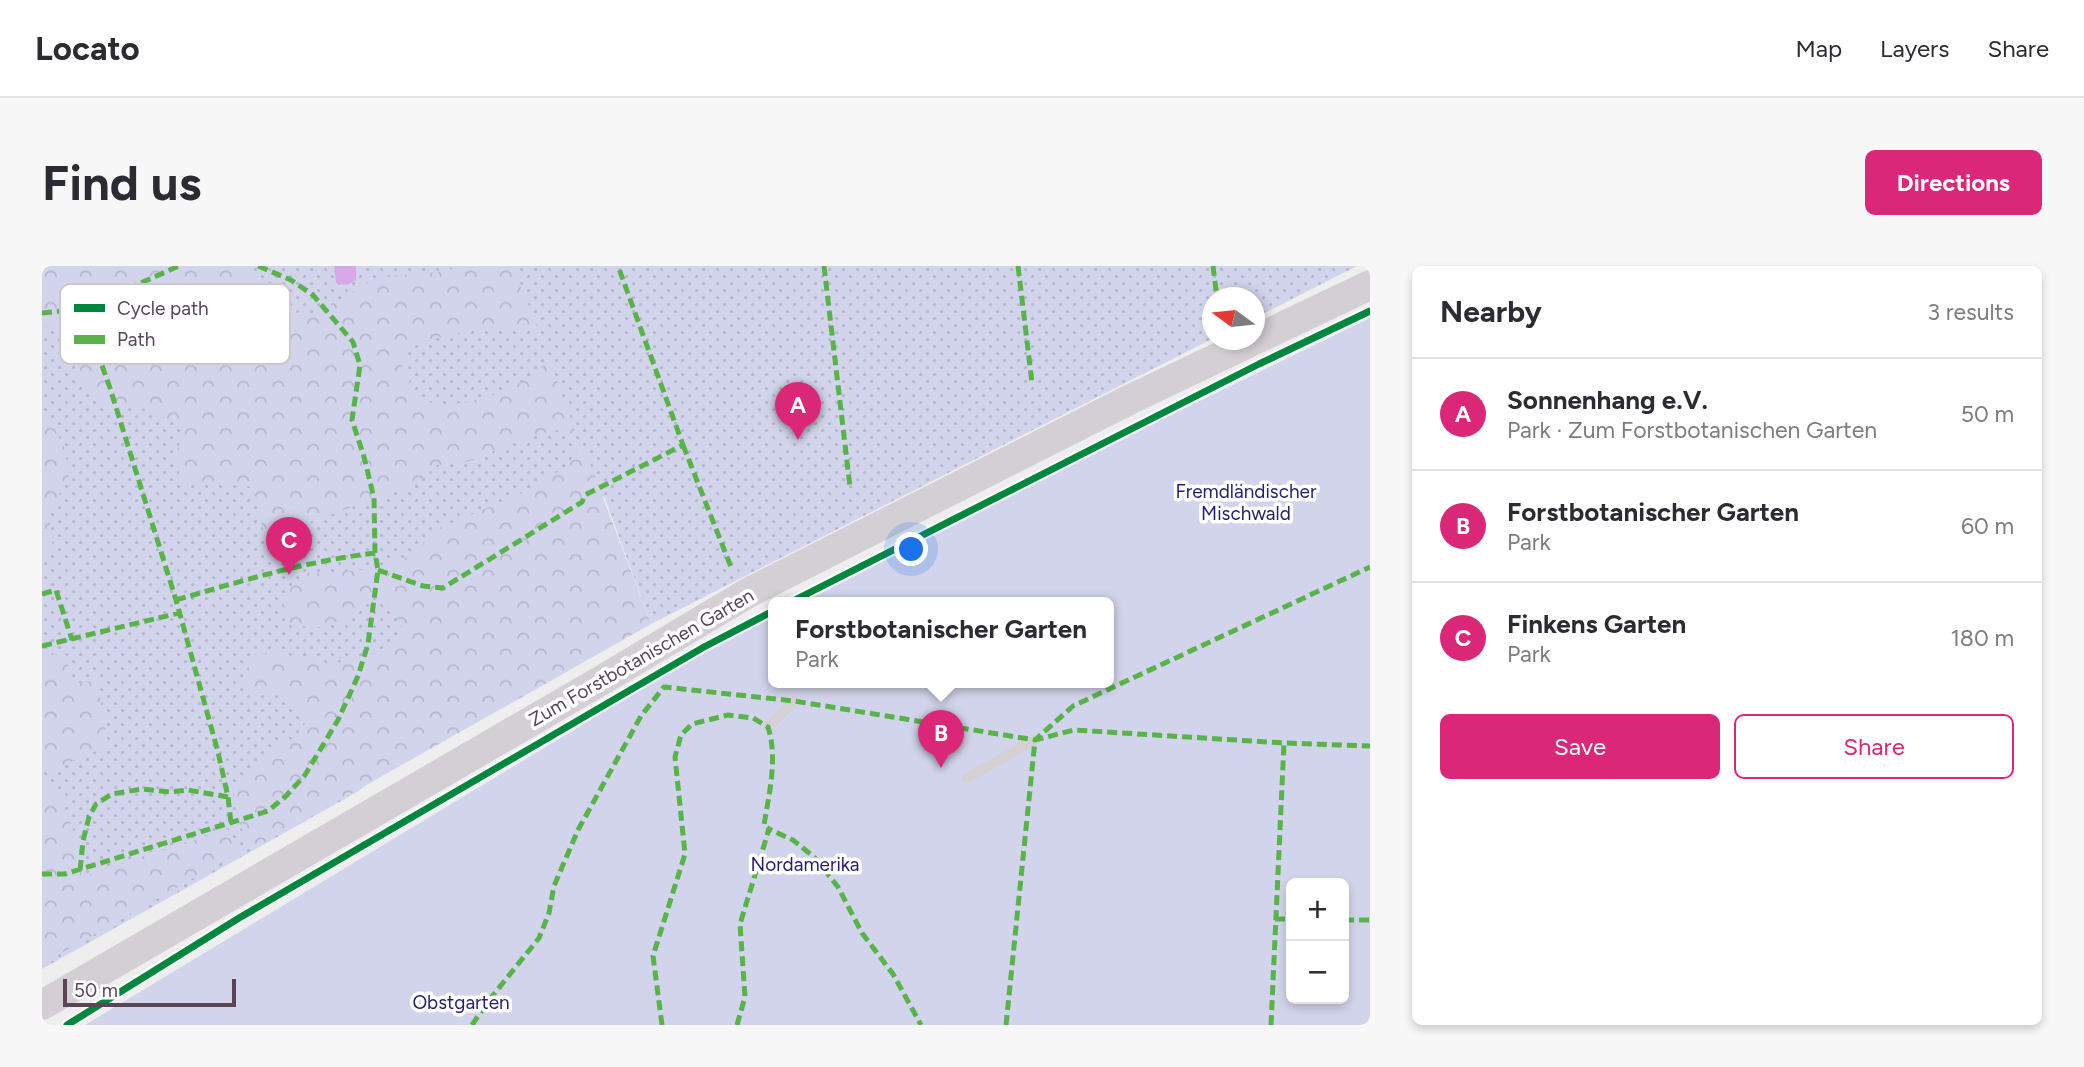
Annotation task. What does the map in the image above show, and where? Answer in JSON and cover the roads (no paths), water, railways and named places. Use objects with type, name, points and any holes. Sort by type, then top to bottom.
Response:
[{"type":"main road","name":"Zum Forstbotanischen Garten","points":[[42,1005],[748,593],[1131,398],[1370,285]]},
{"type":"lane","points":[[768,727],[794,701]]},
{"type":"lane","points":[[967,778],[1035,740]]},
{"type":"place","name":"Sonnenhang e.V.","points":[[798,440]]},
{"type":"place","name":"Finkens Garten","points":[[289,575]]},
{"type":"place","name":"Forstbotanischer Garten","points":[[941,768]]},
{"type":"park label","name":"Fremdländischer Mischwald","points":[[1246,502]]},
{"type":"park label","name":"Nordamerika","points":[[805,864]]},
{"type":"park label","name":"Obstgarten","points":[[461,1002]]}]
